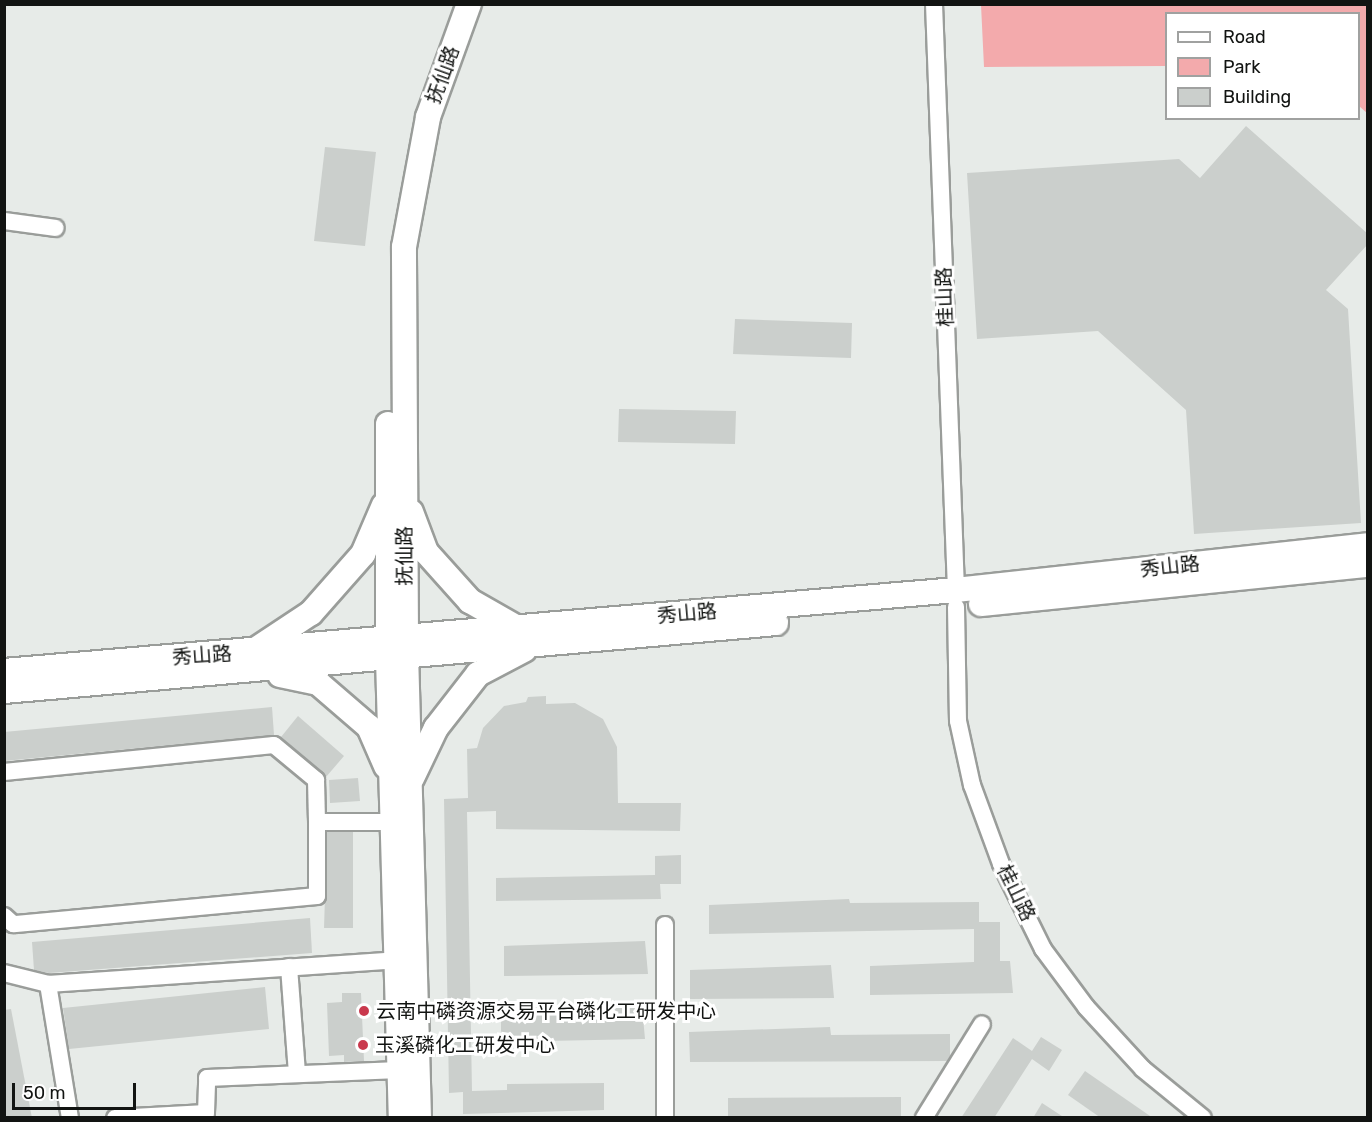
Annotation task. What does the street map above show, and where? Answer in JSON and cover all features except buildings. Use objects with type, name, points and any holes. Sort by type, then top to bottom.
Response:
[{"type":"street","name":"抚仙路","points":[[419,1118],[400,780],[396,496],[389,245],[414,113],[453,4]]},
{"type":"street","name":"抚仙路","points":[[396,496],[404,247],[428,117],[469,4]]},
{"type":"street","name":"桂山路","points":[[934,4],[956,599],[958,721],[972,785],[1001,864],[1043,949],[1086,1007],[1143,1069],[1203,1118]]},
{"type":"street","points":[[4,220],[56,228]]},
{"type":"street","points":[[255,661],[318,683],[369,727],[400,780],[436,728],[478,674],[526,637],[470,601],[426,552],[396,496]]},
{"type":"street","points":[[255,661],[311,613],[363,554],[396,496]]},
{"type":"street","name":"秀山路","points":[[956,599],[1368,545]]},
{"type":"street","name":"秀山路","points":[[4,691],[255,661],[1368,565]]},
{"type":"street","name":"秀山路","points":[[4,671],[255,661]]},
{"type":"street","points":[[4,772],[274,745],[316,780],[317,822],[317,896],[13,924],[4,916]]},
{"type":"street","name":"抚仙路","points":[[400,780],[392,822],[400,1118]]},
{"type":"street","points":[[317,822],[392,822]]},
{"type":"street","points":[[665,925],[665,1118]]},
{"type":"street","points":[[4,973],[48,984],[396,960]]},
{"type":"street","points":[[289,967],[297,1074]]},
{"type":"street","points":[[48,984],[70,1118]]},
{"type":"street","points":[[924,1118],[982,1024]]},
{"type":"street","points":[[115,1118],[207,1113],[207,1078],[399,1070]]},
{"type":"green space","points":[[981,5],[1367,5],[1367,113],[1360,107],[1360,12],[1165,12],[1165,66],[984,67]]},
{"type":"place","name":"云南中磷资源交易平台磷化工研发中心","points":[[364,1011]]},
{"type":"place","name":"玉溪磷化工研发中心","points":[[363,1045]]}]
